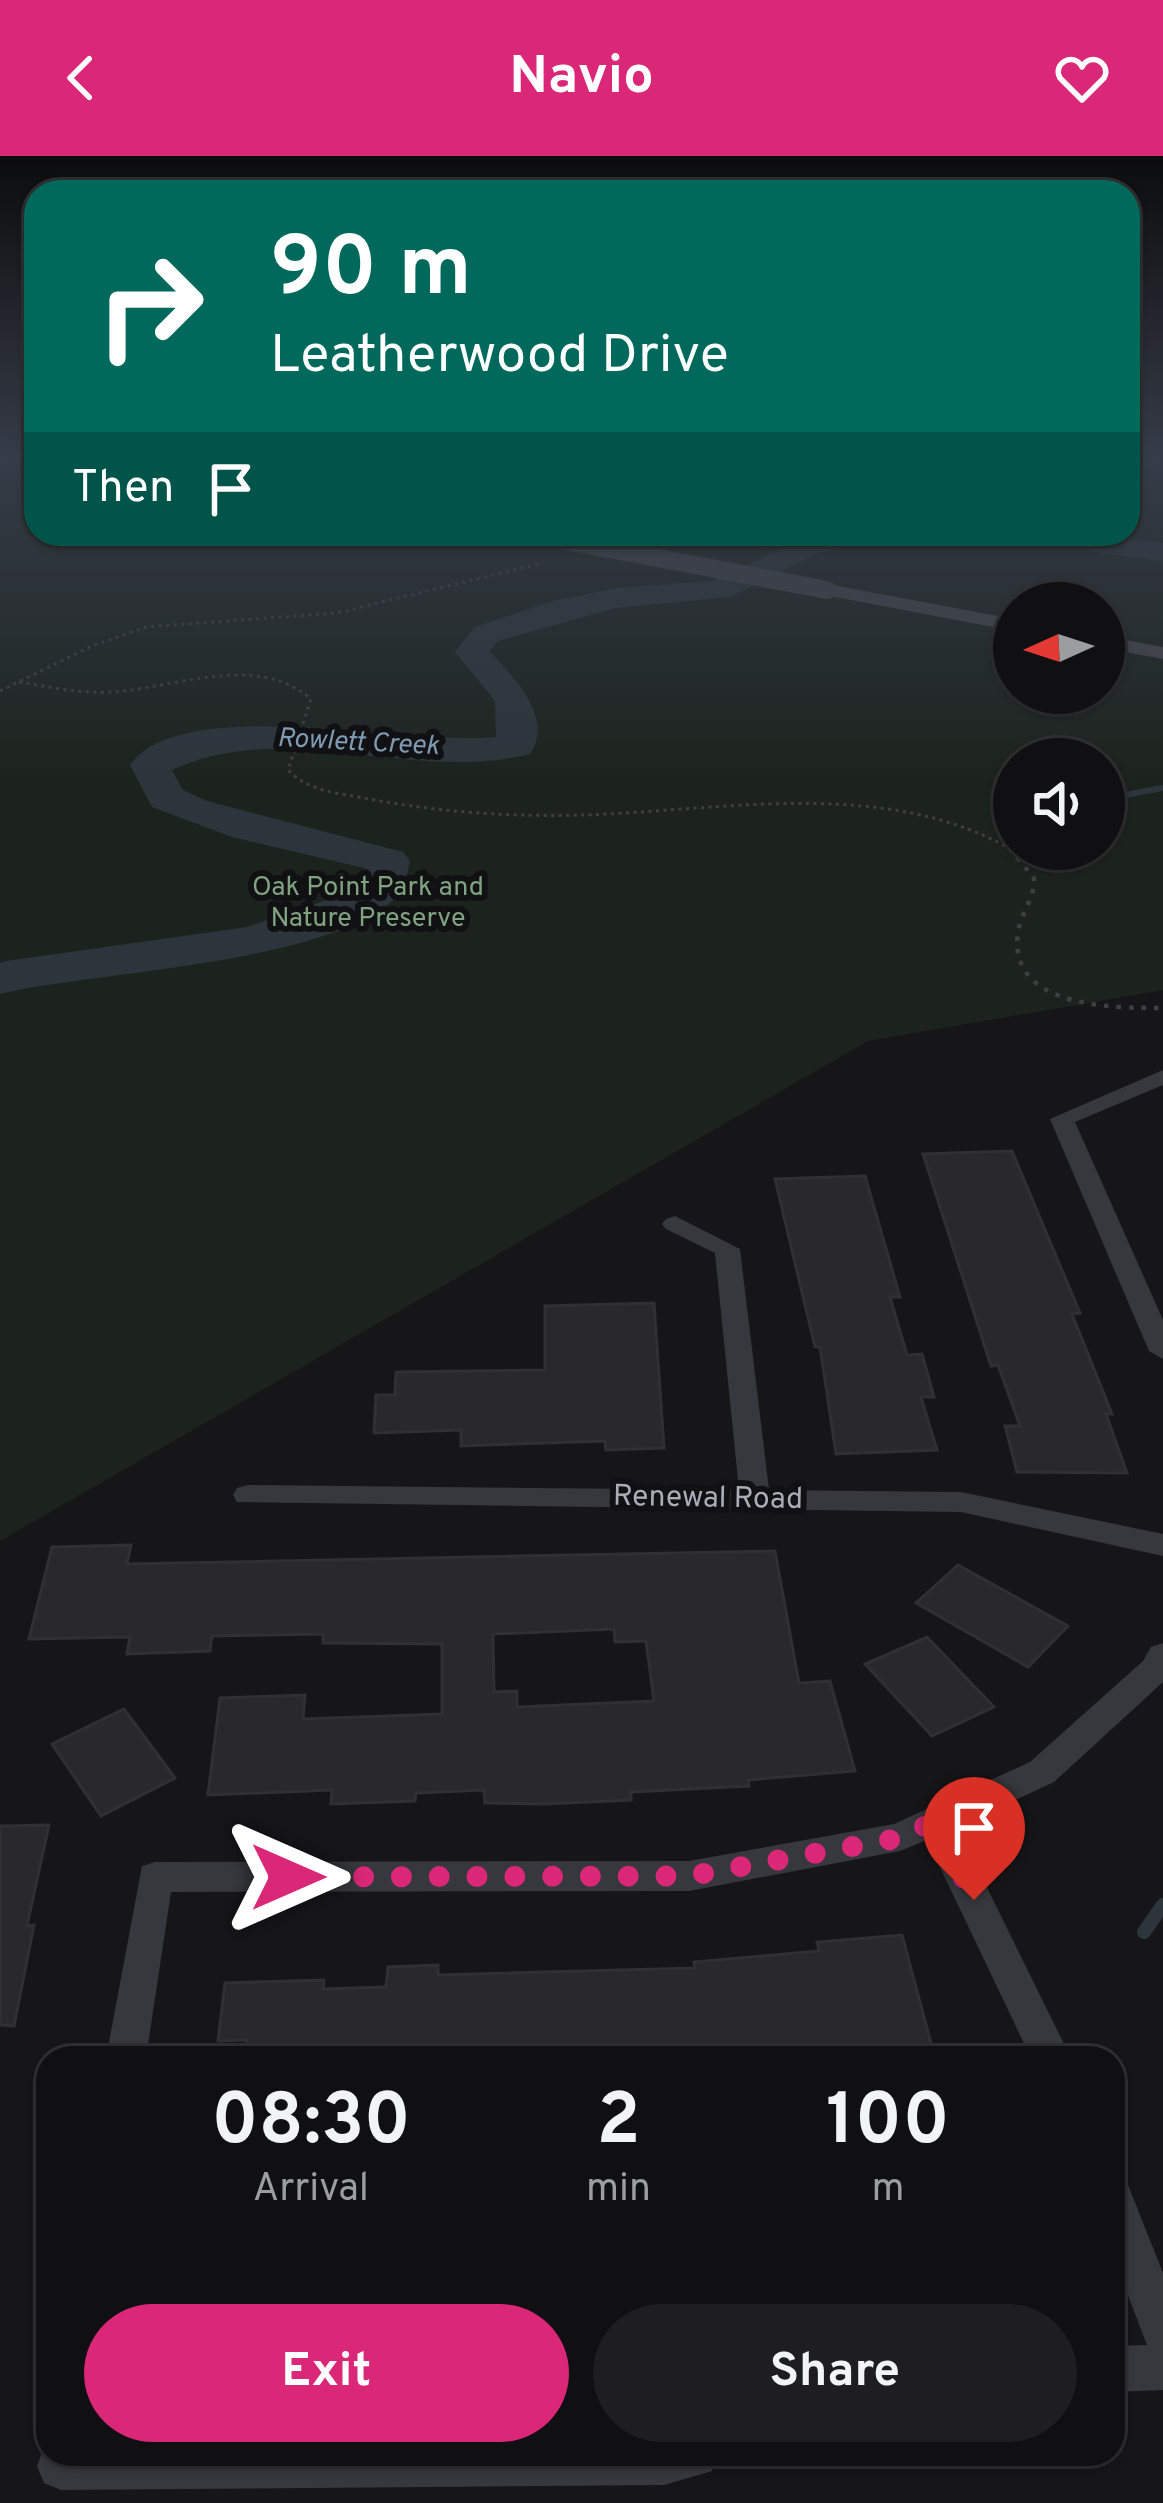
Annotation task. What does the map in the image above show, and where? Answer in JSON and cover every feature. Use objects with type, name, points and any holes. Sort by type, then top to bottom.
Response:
[{"type":"main road","points":[[719,566],[993,610]]},
{"type":"main road","points":[[741,566],[993,620]]},
{"type":"main road","points":[[1125,633],[1163,640]]},
{"type":"main road","points":[[1125,646],[1163,653]]},
{"type":"street","points":[[1163,1077],[1062,1119],[1163,1351]]},
{"type":"street","points":[[675,1224],[727,1249],[755,1500]]},
{"type":"street","name":"Renewal Road","points":[[248,1495],[961,1502],[1163,1545]]},
{"type":"street","points":[[128,2046],[155,1877],[689,1876],[900,1838],[1042,1772],[1156,1669],[1163,1655]]},
{"type":"street","points":[[936,1821],[1045,2046]]},
{"type":"street","points":[[1125,2230],[1163,2330]]},
{"type":"street","points":[[1125,2369],[1163,2367]]},
{"type":"path","points":[[0,691],[92,646],[146,627],[338,614],[529,566]]},
{"type":"path","points":[[19,682],[105,693],[234,675],[305,692],[311,699],[288,770],[295,779],[431,808],[570,814],[800,804],[932,818],[984,838],[1031,870],[1036,888],[1017,932],[1020,965],[1028,979],[1088,1003],[1163,1008]]},
{"type":"green space","name":"Oak Point Park and Nature Preserve","points":[[0,566],[1163,566],[1163,990],[868,1041],[0,1541]]},
{"type":"building","points":[[1012,1151],[1080,1313],[1072,1314],[1112,1414],[1106,1414],[1127,1473],[1017,1472],[1005,1426],[1020,1426],[998,1365],[991,1366],[923,1154]]},
{"type":"building","points":[[865,1176],[900,1297],[890,1297],[907,1355],[922,1354],[934,1397],[921,1397],[937,1450],[836,1454],[820,1347],[815,1347],[775,1179]]},
{"type":"building","points":[[654,1303],[664,1448],[606,1450],[605,1441],[461,1446],[461,1430],[374,1433],[376,1395],[395,1395],[396,1372],[545,1370],[545,1306]]},
{"type":"building","points":[[131,1545],[127,1564],[775,1551],[799,1683],[830,1681],[855,1771],[748,1780],[749,1786],[631,1792],[631,1800],[545,1804],[485,1803],[484,1790],[416,1793],[415,1801],[331,1804],[332,1790],[208,1795],[220,1698],[305,1695],[303,1719],[442,1714],[442,1644],[323,1643],[323,1634],[212,1636],[210,1651],[127,1654],[130,1637],[29,1639],[52,1547]],"holes":[[[614,1629],[615,1642],[646,1641],[654,1701],[517,1707],[517,1691],[494,1692],[493,1634]]]},
{"type":"building","points":[[958,1565],[1068,1626],[1028,1667],[916,1603]]},
{"type":"building","points":[[927,1637],[994,1707],[932,1736],[865,1664]]},
{"type":"building","points":[[124,1709],[175,1778],[101,1816],[52,1744]]},
{"type":"building","points":[[49,1825],[27,1926],[34,1925],[14,2026],[0,2025],[0,1826]]},
{"type":"building","points":[[902,1935],[932,2046],[246,2046],[247,2040],[218,2041],[225,1983],[324,1980],[323,1989],[386,1987],[388,1967],[438,1965],[438,1975],[695,1968],[694,1962],[819,1951],[817,1942]]},
{"type":"waterway","name":"Rowlett Creek","points":[[0,979],[23,971],[162,956],[254,940],[342,910],[382,888],[388,861],[247,828],[193,810],[166,798],[150,765],[193,745],[238,736],[284,735],[424,750],[516,746],[513,699],[472,652],[486,634],[565,608],[616,598],[719,590],[768,566]]},
{"type":"waterway","points":[[1125,795],[1163,788]]},
{"type":"waterway","points":[[1144,1932],[1163,1905]]},
{"type":"route","points":[[288,1877],[689,1876],[900,1838],[936,1821],[974,1900]]}]
